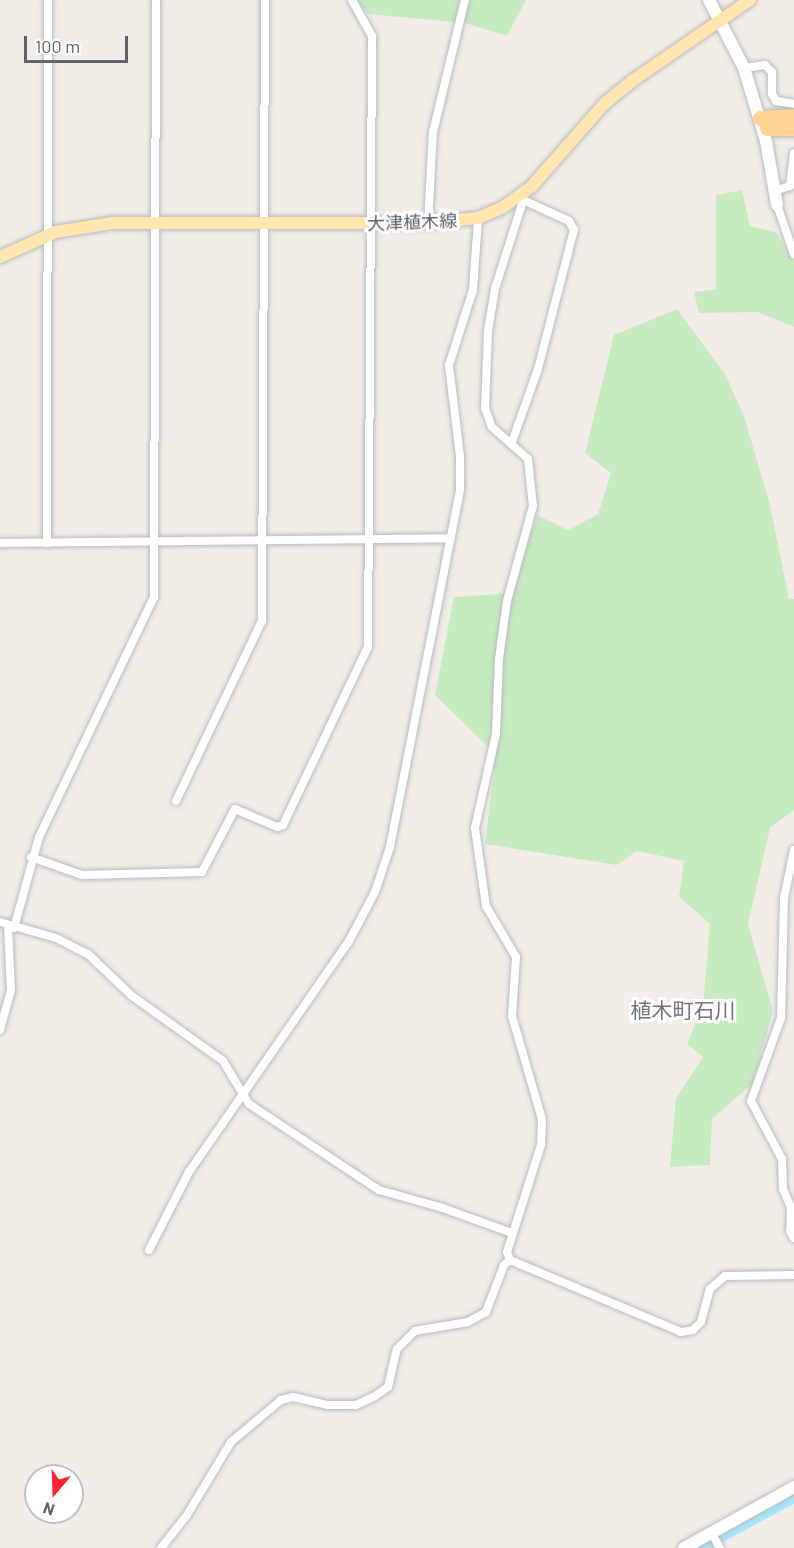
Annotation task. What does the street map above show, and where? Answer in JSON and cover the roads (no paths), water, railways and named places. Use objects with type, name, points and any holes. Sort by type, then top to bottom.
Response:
[{"type":"highway","points":[[761,123],[794,116]]},
{"type":"highway","points":[[761,123],[794,128]]},
{"type":"main road","name":"大津植木線","points":[[0,257],[48,236],[112,223],[371,224],[428,223],[478,218],[521,199],[605,103],[750,0]]},
{"type":"street","points":[[47,543],[48,0]]},
{"type":"street","points":[[0,1030],[11,990],[7,925],[31,857],[154,597],[156,0]]},
{"type":"street","points":[[176,801],[262,621],[262,223],[265,0]]},
{"type":"street","points":[[31,857],[82,875],[202,872],[235,809],[278,827],[283,825],[368,647],[370,539],[368,318],[372,36],[352,0]]},
{"type":"street","points":[[428,223],[433,132],[465,0]]},
{"type":"street","points":[[709,0],[744,68],[761,123],[777,205],[794,254]]},
{"type":"street","points":[[744,68],[765,65],[772,72],[772,94],[776,101],[794,104]]},
{"type":"street","points":[[774,191],[790,186],[794,153]]},
{"type":"street","points":[[512,442],[538,369],[574,230],[568,221],[521,199],[498,275],[488,331],[485,378],[489,422],[528,459],[533,506],[507,601],[499,659],[496,735],[475,828],[486,906],[516,957],[512,1016],[542,1119],[541,1145],[507,1252],[510,1260],[681,1332],[693,1330],[701,1322],[710,1289],[725,1275],[794,1275]]},
{"type":"street","points":[[149,1250],[189,1172],[349,941],[375,892],[390,847],[451,538],[461,472],[449,365],[473,290],[478,218]]},
{"type":"street","points":[[0,543],[451,538]]},
{"type":"street","points":[[794,850],[783,898],[781,1018],[751,1101],[782,1159],[783,1190],[791,1209],[790,1231],[794,1238]]},
{"type":"street","points":[[7,925],[56,938],[88,954],[132,996],[223,1061],[242,1097],[379,1190],[443,1208],[512,1233]]},
{"type":"street","points":[[161,1548],[187,1515],[220,1456],[241,1433],[262,1419],[281,1400],[293,1397],[328,1405],[356,1405],[375,1396],[388,1387],[397,1349],[415,1331],[468,1322],[486,1312],[504,1265],[510,1260]]},
{"type":"street","points":[[684,1548],[794,1487]]},
{"type":"street","points":[[712,1534],[720,1548]]},
{"type":"waterway","points":[[699,1548],[794,1497]]},
{"type":"district","name":"植木町石川","points":[[683,1010]]}]
